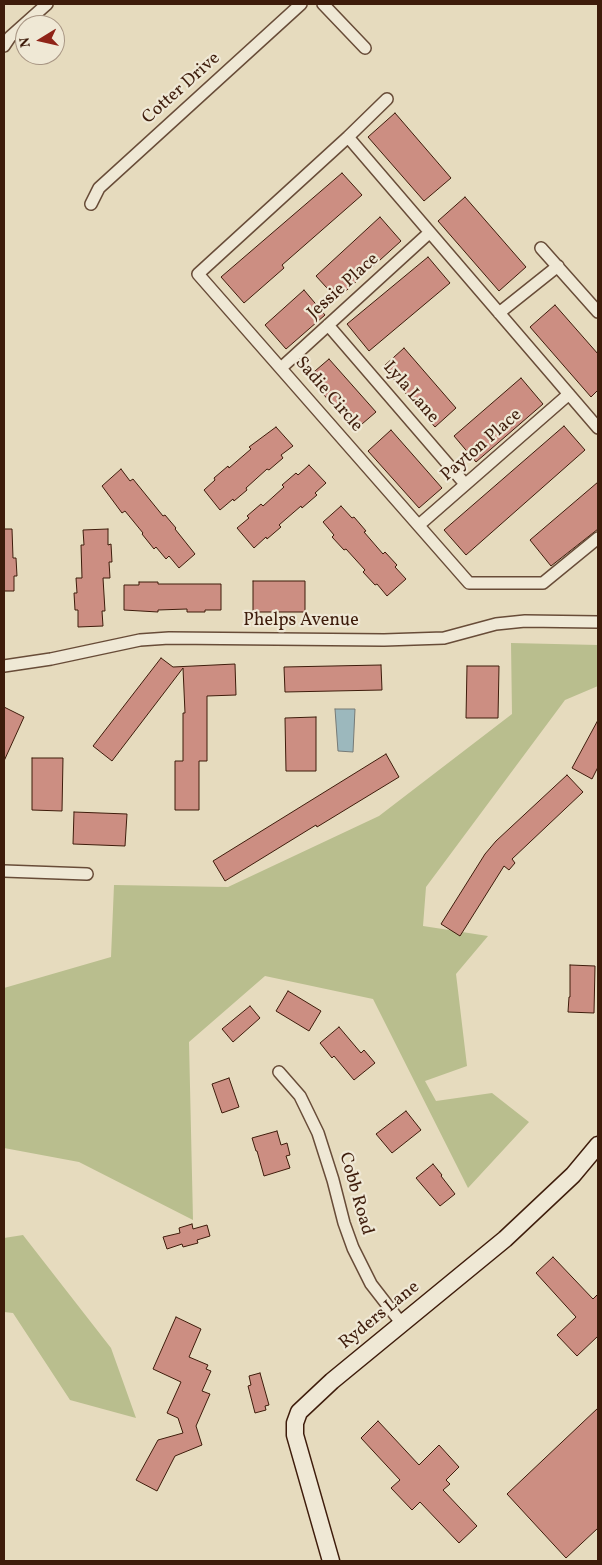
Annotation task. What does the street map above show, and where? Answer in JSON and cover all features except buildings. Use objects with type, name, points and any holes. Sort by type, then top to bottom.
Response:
[{"type":"main road","name":"Ryders Lane","points":[[330,1561],[295,1435],[299,1412],[308,1402],[480,1260],[554,1194],[598,1145]]},
{"type":"street","points":[[6,38],[47,4]]},
{"type":"street","name":"Cotter Drive","points":[[91,204],[99,188],[301,4]]},
{"type":"street","points":[[323,4],[365,48]]},
{"type":"street","name":"Sadie Circle","points":[[387,99],[198,274],[469,583],[543,583],[598,538]]},
{"type":"street","points":[[348,137],[598,428]]},
{"type":"street","name":"Jessie Place","points":[[281,368],[430,233]]},
{"type":"street","points":[[541,248],[598,312]]},
{"type":"street","points":[[499,313],[558,266]]},
{"type":"street","name":"Lyla Lane","points":[[328,325],[466,484]]},
{"type":"street","name":"Payton Place","points":[[419,525],[569,394]]},
{"type":"street","name":"Phelps Avenue","points":[[4,666],[51,659],[140,640],[169,638],[374,640],[444,638],[496,624],[525,621],[598,622]]},
{"type":"street","points":[[4,871],[87,874]]},
{"type":"street","name":"Cobb Road","points":[[279,1072],[300,1096],[318,1133],[334,1180],[344,1224],[370,1284],[402,1324]]},
{"type":"green space","points":[[511,643],[598,645],[598,686],[565,700],[426,887],[423,926],[488,936],[456,974],[467,1066],[425,1081],[436,1101],[492,1093],[529,1122],[468,1188],[373,999],[265,976],[189,1042],[193,1220],[79,1162],[4,1148],[4,988],[111,957],[114,885],[228,887],[379,816],[512,714]]},
{"type":"green space","points":[[23,1235],[111,1348],[136,1418],[70,1400],[13,1313],[4,1312],[4,1238]]},
{"type":"water","points":[[335,709],[355,709],[353,752],[338,751]]}]
